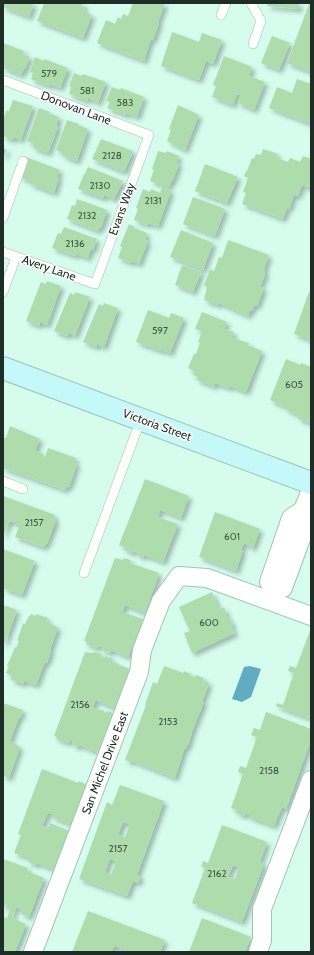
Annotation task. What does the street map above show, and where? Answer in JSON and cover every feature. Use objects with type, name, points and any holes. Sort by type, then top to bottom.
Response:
[{"type":"main road","name":"Victoria Street","points":[[3,368],[311,483]]},
{"type":"street","points":[[311,490],[303,510],[291,518],[269,582],[272,595],[311,616]]},
{"type":"street","name":"San Michel Drive East","points":[[34,952],[139,672],[142,650],[161,601],[179,576],[207,578],[272,595]]},
{"type":"street","points":[[258,952],[262,940],[262,909],[311,780]]},
{"type":"lane","points":[[221,15],[226,3]]},
{"type":"lane","points":[[251,3],[261,21],[253,44]]},
{"type":"lane","name":"Donovan Lane","points":[[3,80],[149,135]]},
{"type":"lane","name":"Evans Way","points":[[95,284],[149,135]]},
{"type":"lane","points":[[3,218],[23,161]]},
{"type":"lane","name":"Avery Lane","points":[[3,252],[95,284]]},
{"type":"lane","points":[[3,292],[16,257]]},
{"type":"lane","points":[[84,573],[141,419]]},
{"type":"lane","points":[[3,481],[23,489]]},
{"type":"water","points":[[250,666],[261,669],[251,697],[242,702],[232,699],[244,667]]},
{"type":"building","points":[[3,3],[34,3],[29,17],[3,7]]},
{"type":"building","points":[[44,3],[83,3],[82,6],[85,7],[84,12],[92,15],[83,38],[37,21]]},
{"type":"building","points":[[133,3],[165,3],[153,40],[151,39],[144,61],[97,43],[106,20],[115,24],[118,17],[121,19],[123,14],[128,16]]},
{"type":"building","points":[[268,3],[299,3],[299,9],[267,6]]},
{"type":"building","points":[[309,4],[311,4],[311,72],[287,63]]},
{"type":"building","points":[[172,32],[199,42],[202,33],[222,40],[213,64],[206,61],[199,80],[161,66]]},
{"type":"building","points":[[272,36],[290,43],[279,70],[261,63]]},
{"type":"building","points":[[3,43],[24,51],[23,54],[30,57],[21,75],[3,68]]},
{"type":"building","points":[[224,56],[252,67],[249,76],[265,82],[254,110],[238,103],[241,95],[237,94],[233,105],[212,97],[216,86],[213,85]]},
{"type":"building","points":[[35,57],[68,68],[60,88],[50,84],[49,86],[31,79],[33,73],[30,72]]},
{"type":"building","points":[[74,73],[82,76],[83,74],[106,82],[98,103],[88,98],[87,101],[69,94],[71,87],[69,86]]},
{"type":"building","points":[[297,79],[311,84],[311,124],[269,108],[277,87],[292,93]]},
{"type":"building","points":[[112,87],[120,90],[121,88],[144,97],[137,117],[126,113],[126,115],[107,108],[110,102],[106,101]]},
{"type":"building","points":[[13,100],[33,106],[21,140],[14,137],[12,140],[3,136],[3,119],[7,110],[9,111]]},
{"type":"building","points":[[178,105],[199,115],[185,150],[167,141],[171,130],[169,129]]},
{"type":"building","points":[[39,108],[59,117],[56,126],[58,127],[48,153],[33,148],[34,144],[27,141]]},
{"type":"building","points":[[67,120],[88,129],[77,161],[63,156],[63,153],[56,150]]},
{"type":"building","points":[[101,139],[133,151],[124,172],[92,159]]},
{"type":"building","points":[[3,148],[7,150],[3,159]]},
{"type":"building","points":[[263,149],[278,154],[276,158],[288,162],[290,158],[300,162],[303,156],[311,159],[311,182],[309,188],[302,185],[298,196],[294,195],[289,209],[287,208],[283,219],[242,204],[246,193],[243,192],[248,178],[244,176],[252,158],[254,159],[256,154],[261,155]]},
{"type":"building","points":[[158,151],[166,153],[167,151],[179,156],[176,163],[179,164],[169,187],[150,181]]},
{"type":"building","points":[[26,157],[60,170],[54,193],[30,184],[31,182],[20,177]]},
{"type":"building","points":[[205,164],[238,177],[227,203],[195,191]]},
{"type":"building","points":[[88,167],[123,181],[114,199],[104,195],[103,198],[78,189]]},
{"type":"building","points":[[162,187],[171,191],[158,226],[148,223],[147,225],[134,220],[138,209],[136,208],[143,189],[150,192],[151,189],[160,193]]},
{"type":"building","points":[[193,197],[225,209],[215,236],[183,224]]},
{"type":"building","points":[[77,199],[107,210],[101,228],[99,227],[98,231],[67,219],[72,205],[75,206]]},
{"type":"building","points":[[129,224],[135,227],[134,228],[147,233],[145,240],[148,241],[139,264],[132,261],[131,263],[118,258],[122,247],[120,246]]},
{"type":"building","points":[[64,227],[97,239],[88,258],[76,254],[75,256],[52,248],[58,233],[61,234]]},
{"type":"building","points":[[181,230],[213,243],[203,270],[170,257]]},
{"type":"building","points":[[228,240],[269,255],[264,269],[265,275],[260,287],[264,288],[257,306],[254,305],[248,316],[219,303],[218,305],[204,300],[207,287],[204,286],[210,269],[214,271],[219,257],[222,258]]},
{"type":"building","points":[[182,265],[201,272],[193,292],[175,285]]},
{"type":"building","points":[[47,281],[61,286],[47,325],[40,322],[39,326],[26,321],[41,282],[46,284]]},
{"type":"building","points":[[75,292],[90,297],[75,336],[69,333],[67,336],[54,331],[70,293],[74,295]]},
{"type":"building","points":[[309,292],[311,293],[311,344],[308,343],[310,340],[294,334]]},
{"type":"building","points":[[104,303],[118,308],[104,347],[97,344],[96,347],[83,342],[99,304],[103,306]]},
{"type":"building","points":[[148,310],[169,318],[171,313],[184,318],[170,353],[136,342]]},
{"type":"building","points":[[202,312],[227,322],[224,329],[234,332],[232,338],[249,343],[248,345],[262,351],[246,392],[230,386],[229,388],[215,383],[214,387],[197,380],[198,377],[193,375],[194,371],[188,368],[200,343],[198,342],[202,331],[195,329]]},
{"type":"building","points":[[286,359],[300,365],[301,363],[311,367],[311,423],[298,419],[299,415],[286,410],[287,408],[270,400]]},
{"type":"building","points":[[10,426],[40,439],[35,451],[44,454],[43,456],[45,457],[48,448],[76,458],[74,463],[77,464],[69,487],[67,486],[65,490],[3,468],[3,437],[6,438]]},
{"type":"building","points":[[145,479],[189,496],[181,518],[160,510],[158,517],[178,524],[163,562],[144,555],[143,557],[137,555],[138,553],[134,551],[133,553],[124,550],[125,547],[119,545]]},
{"type":"building","points":[[3,496],[55,515],[54,519],[56,520],[45,546],[43,547],[15,537],[19,527],[15,526],[17,523],[9,521],[3,537]]},
{"type":"building","points":[[215,512],[260,529],[253,548],[244,543],[236,571],[199,557]]},
{"type":"building","points":[[3,549],[35,561],[22,595],[3,588]]},
{"type":"building","points":[[115,558],[131,560],[130,563],[159,573],[145,613],[125,605],[122,612],[143,619],[128,657],[111,650],[110,653],[102,650],[103,647],[98,646],[97,648],[86,644],[87,642],[84,641]]},
{"type":"building","points":[[212,592],[219,610],[224,607],[226,615],[233,625],[231,626],[235,633],[192,653],[184,633],[190,631],[179,607]]},
{"type":"building","points":[[3,605],[17,610],[5,643],[3,642]]},
{"type":"building","points":[[31,614],[48,618],[46,622],[58,627],[47,663],[45,662],[36,685],[24,681],[23,684],[11,680],[12,676],[6,673],[9,666],[7,666],[19,641],[17,641],[23,623],[25,624]]},
{"type":"building","points":[[311,628],[311,719],[276,706],[277,703],[283,705],[294,673],[288,671],[290,666],[296,668]]},
{"type":"building","points":[[85,652],[102,654],[101,657],[104,659],[105,656],[113,659],[112,662],[130,669],[115,708],[95,700],[93,708],[105,711],[104,712],[106,713],[107,711],[113,713],[99,753],[79,745],[79,747],[72,745],[73,741],[70,740],[69,743],[56,739],[57,737],[54,736]]},
{"type":"building","points":[[164,666],[183,673],[184,671],[191,674],[191,676],[195,677],[196,675],[204,678],[203,680],[209,683],[202,702],[204,702],[188,745],[184,750],[175,778],[132,761],[125,760],[153,682],[157,684]]},
{"type":"building","points":[[3,703],[23,710],[10,741],[20,747],[9,778],[3,776]]},
{"type":"building","points":[[266,712],[311,729],[311,740],[286,809],[282,807],[274,826],[249,817],[249,815],[245,814],[245,816],[236,813],[237,810],[231,808],[243,774],[238,772],[240,766],[246,768],[257,737],[251,735],[254,728],[260,730]]},
{"type":"building","points":[[42,769],[87,785],[72,825],[52,817],[53,814],[48,813],[42,826],[48,828],[50,823],[69,831],[55,870],[37,863],[36,865],[28,862],[30,858],[14,853],[21,835],[18,834]]},
{"type":"building","points":[[120,785],[164,801],[137,875],[141,877],[138,883],[133,881],[127,896],[79,879],[107,802],[112,805]],"holes":[[[123,822],[130,824],[125,837],[118,835]],[[110,859],[116,861],[111,875],[105,872]]]},
{"type":"building","points":[[222,825],[267,842],[260,862],[264,864],[242,922],[192,903],[205,868],[201,867],[203,861],[208,863]],"holes":[[[233,865],[239,868],[235,879],[228,877]]]},
{"type":"building","points":[[3,859],[28,868],[27,871],[44,878],[29,917],[21,914],[23,910],[16,907],[12,918],[26,924],[15,952],[3,952],[3,917],[7,918],[11,906],[6,904],[3,911]]},
{"type":"building","points":[[88,911],[165,940],[160,952],[125,952],[126,950],[114,946],[112,952],[72,952]]},
{"type":"building","points":[[202,918],[251,937],[245,952],[189,952]]}]
